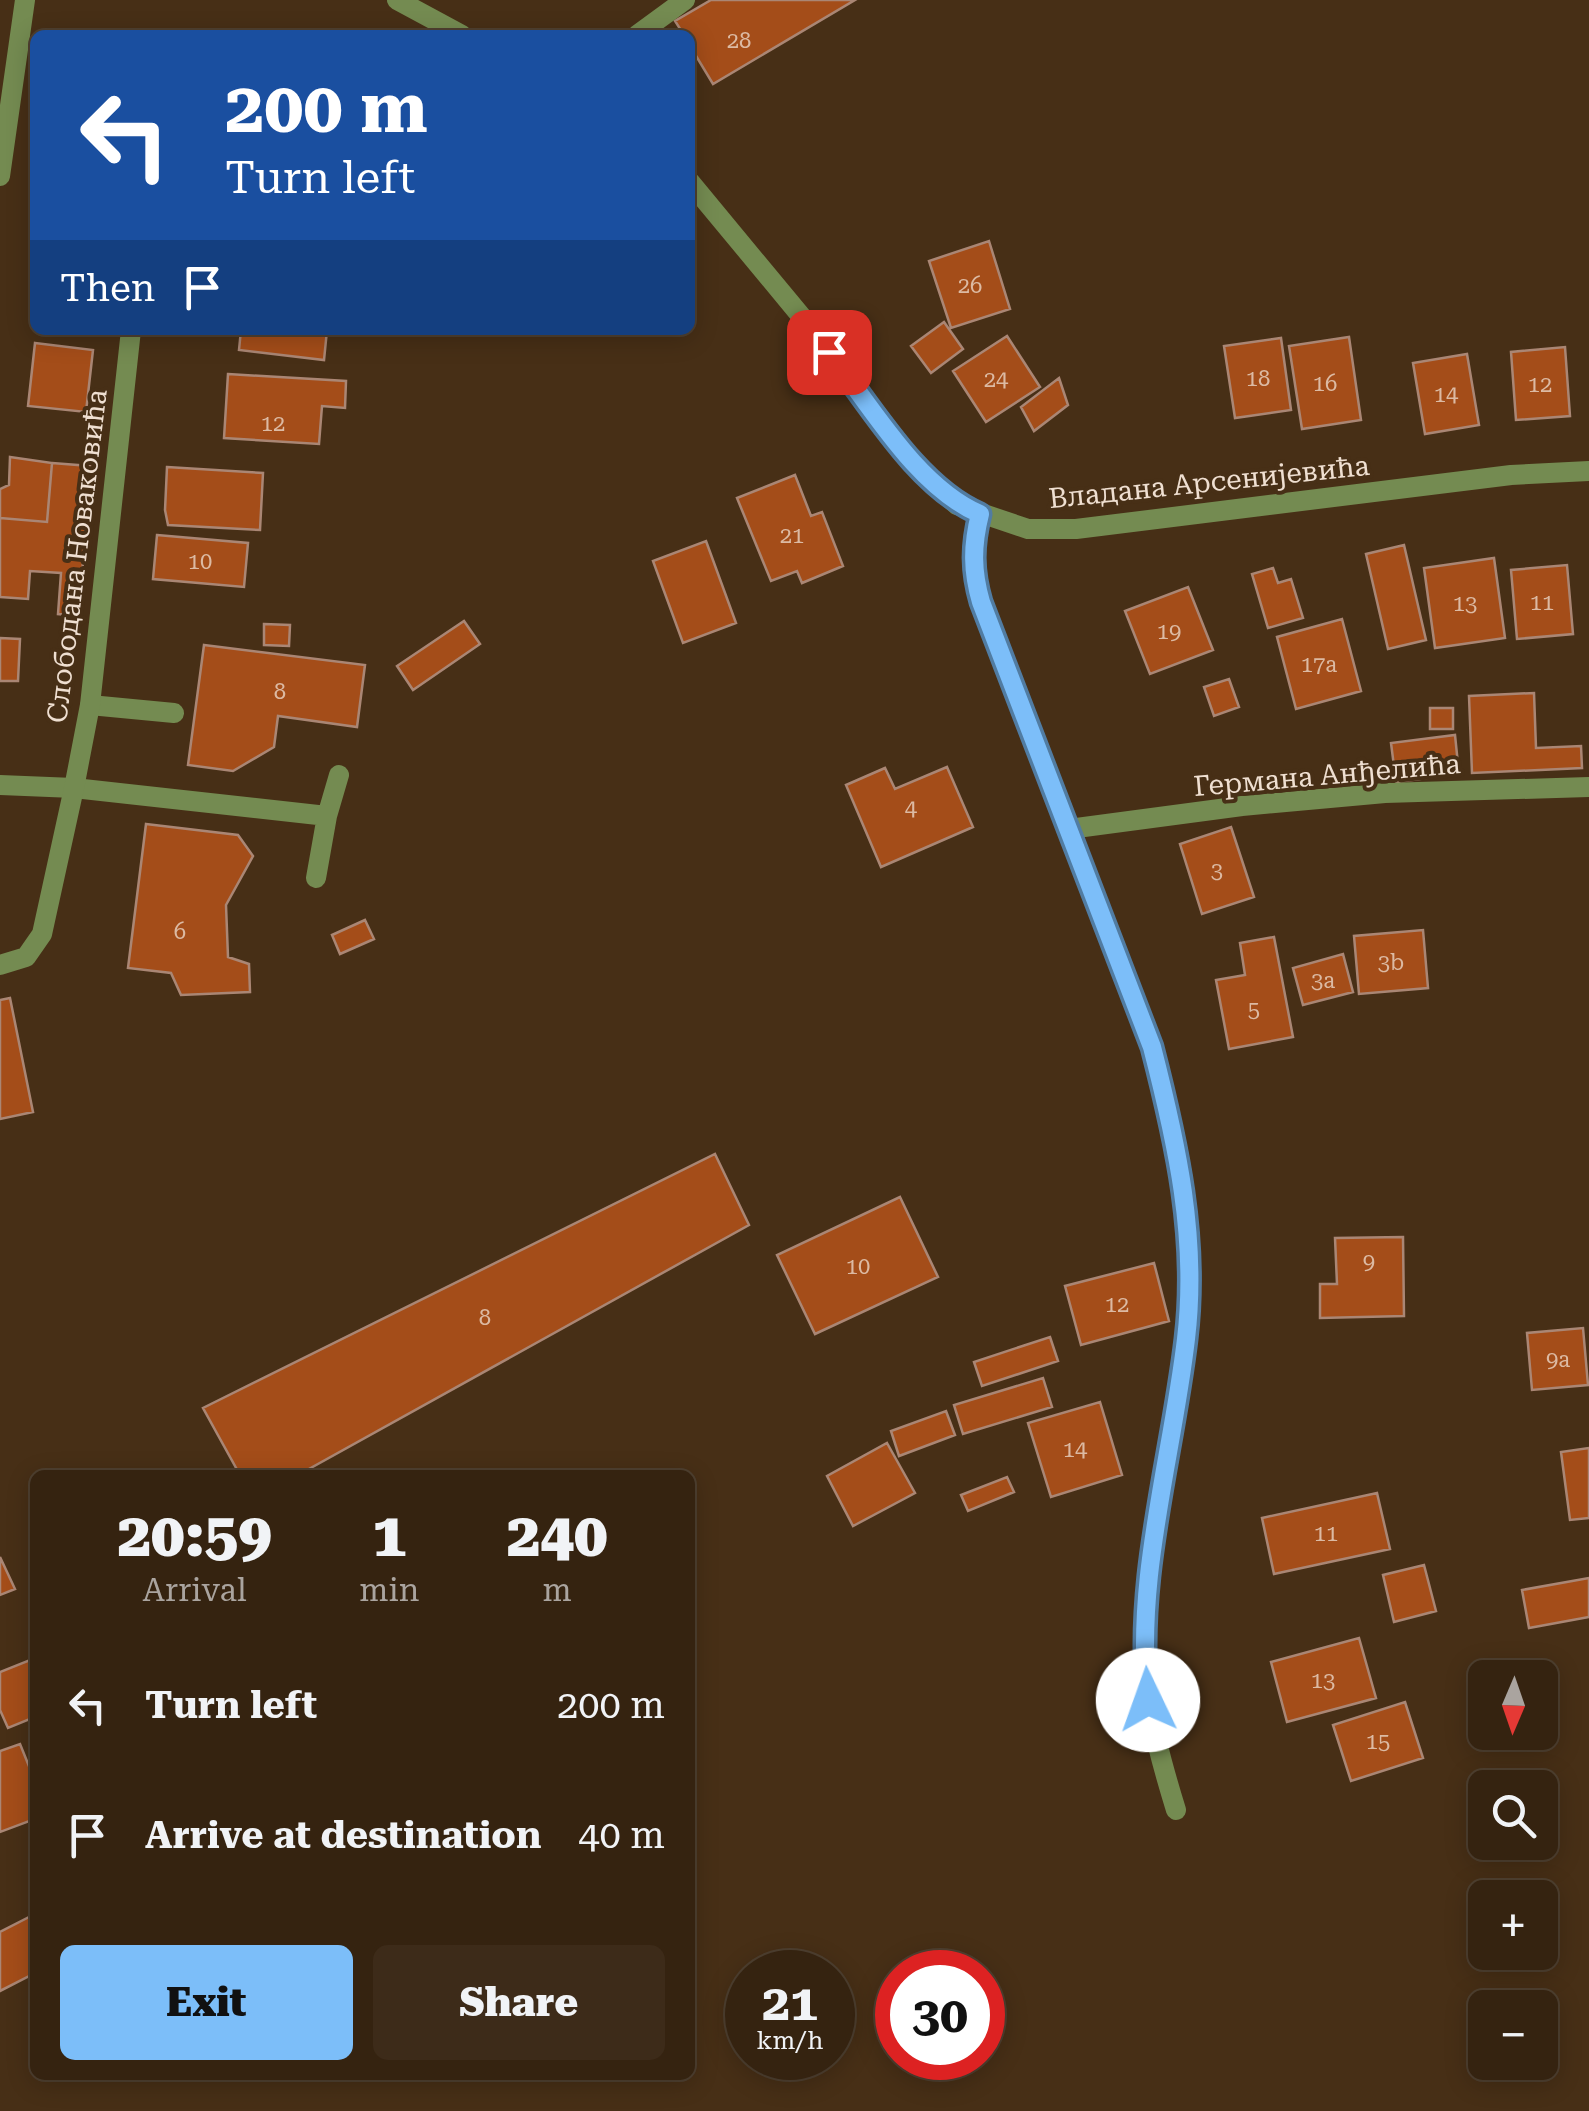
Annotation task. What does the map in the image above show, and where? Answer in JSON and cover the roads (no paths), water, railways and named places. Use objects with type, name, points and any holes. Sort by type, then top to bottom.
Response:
[{"type":"street","points":[[0,176],[25,0]]},
{"type":"street","points":[[397,0],[453,30]]},
{"type":"street","points":[[645,30],[685,0]]},
{"type":"street","name":"Владана Арсенијевића","points":[[695,188],[806,322],[923,474],[957,504],[980,514],[1028,528],[1076,529],[1492,478],[1589,471]]},
{"type":"street","name":"Слободана Новаковића","points":[[0,965],[26,957],[42,934],[74,788],[90,705],[129,335]]},
{"type":"street","points":[[980,514],[973,550],[981,602],[1152,1047],[1183,1179],[1189,1235],[1186,1336],[1144,1610],[1151,1727],[1176,1810]]},
{"type":"street","points":[[90,705],[174,713]]},
{"type":"street","points":[[316,878],[339,775]]},
{"type":"street","points":[[0,785],[74,788],[327,816]]},
{"type":"street","name":"Германа Анђелића","points":[[1069,828],[1385,793],[1589,786]]}]
